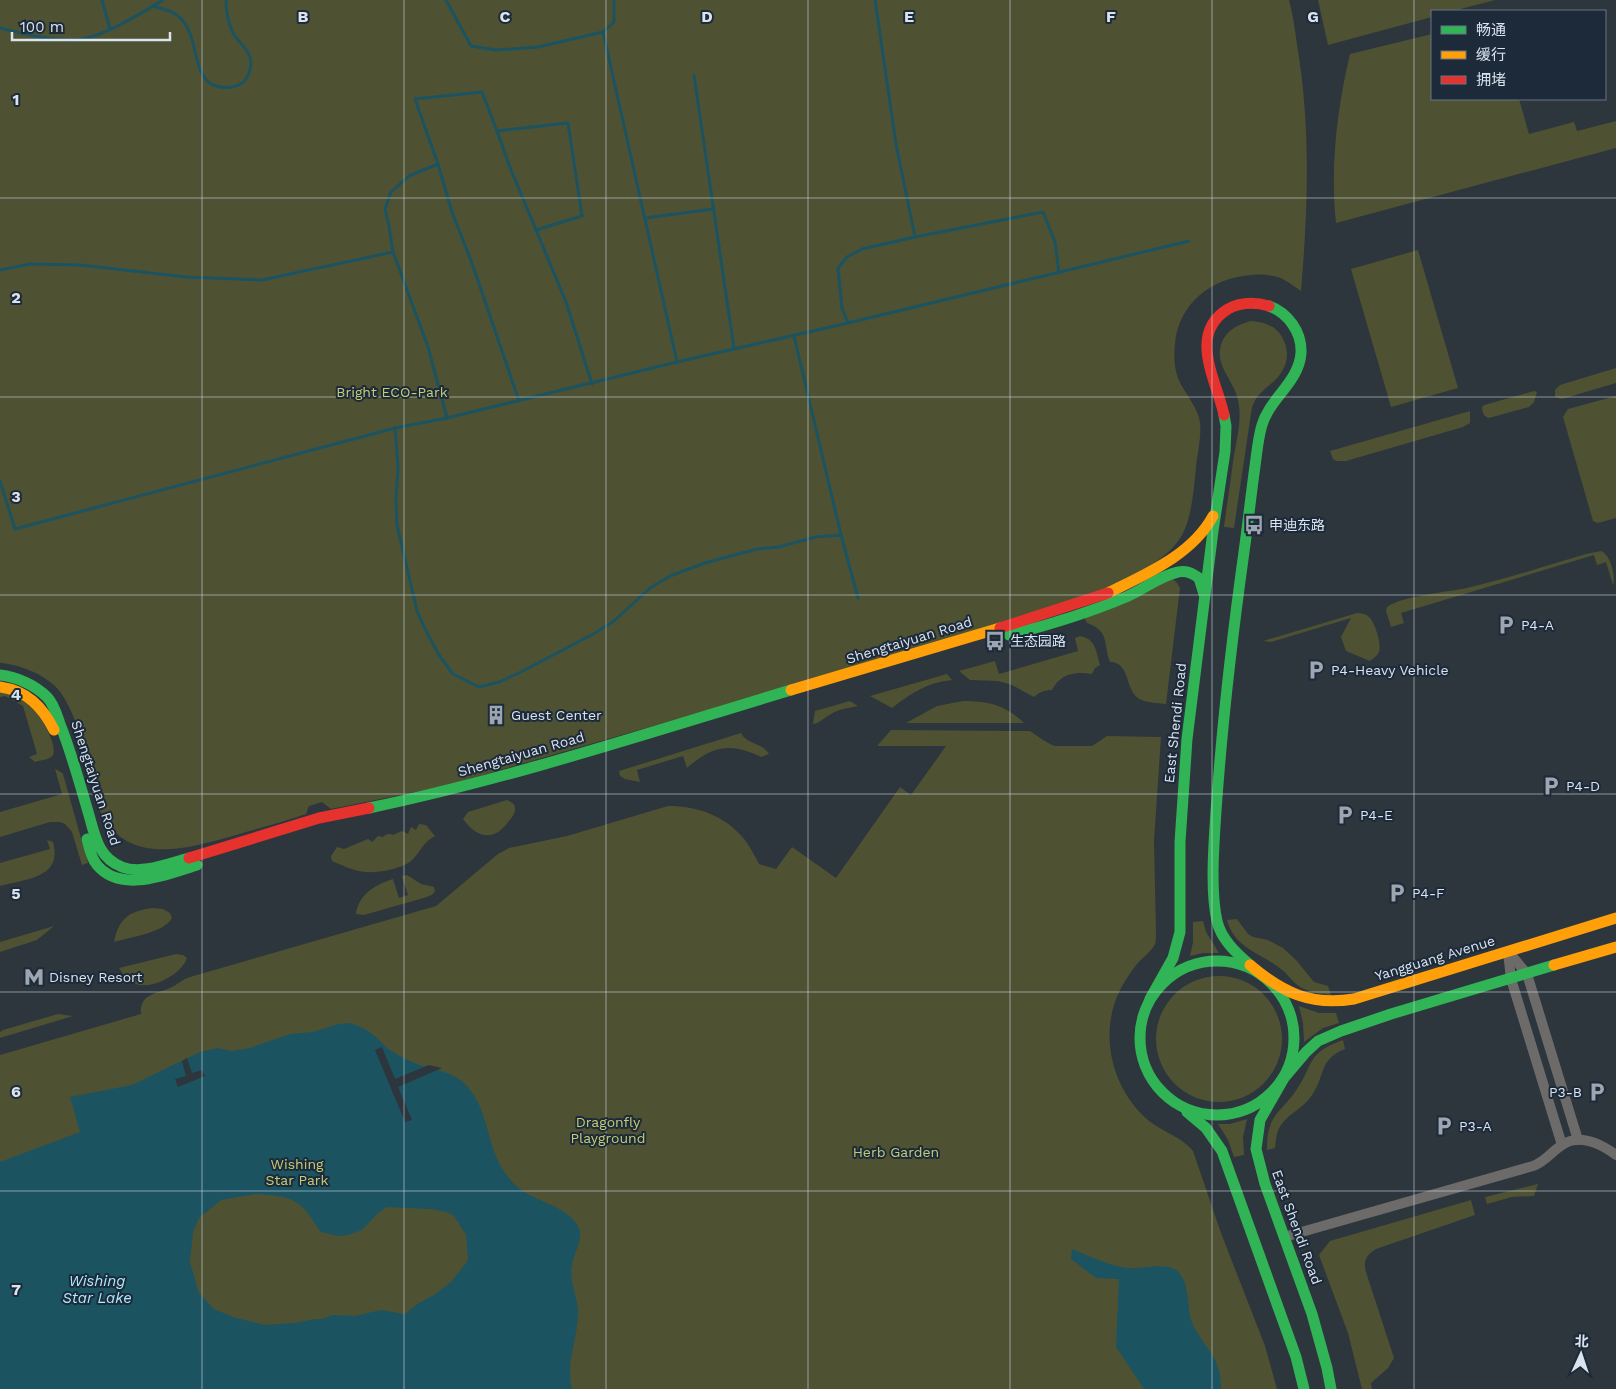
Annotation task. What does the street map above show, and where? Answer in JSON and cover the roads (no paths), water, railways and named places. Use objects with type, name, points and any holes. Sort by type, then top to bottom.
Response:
[{"type":"street","name":"East Shendi Road","points":[[1150,999],[1170,965],[1178,945],[1182,817],[1190,712],[1216,508],[1226,446],[1226,424],[1223,407],[1206,361],[1205,350],[1212,325],[1223,312],[1234,306],[1246,303],[1261,303],[1275,308],[1293,324],[1299,336],[1301,348],[1300,360],[1295,373],[1264,416],[1257,452],[1234,624],[1214,830],[1214,910],[1219,928],[1237,953],[1266,977]]},
{"type":"street","name":"Shengtaiyuan Road","points":[[0,676],[12,676],[23,680],[47,697],[60,720],[100,850],[106,858],[122,867],[144,869],[194,857],[319,818],[419,797],[559,760],[1062,610],[1107,594],[1157,568],[1177,555],[1206,529],[1216,508]]},
{"type":"street","name":"Shengtaiyuan Road","points":[[0,687],[17,690],[30,698],[44,710],[50,720],[87,842],[96,864],[102,870],[120,878],[144,880],[331,825],[472,794],[1034,628],[1112,603],[1178,572],[1186,571],[1199,578],[1204,602]]},
{"type":"street","name":"Yangguang Avenue","points":[[1266,977],[1290,993],[1310,1000],[1341,1002],[1616,918]]},
{"type":"street","points":[[1178,1106],[1202,1114],[1228,1115],[1253,1107],[1274,1092],[1306,1052],[1318,1041],[1391,1014],[1616,947]]},
{"type":"street","points":[[1508,951],[1527,974],[1578,1140]]},
{"type":"street","points":[[1508,951],[1511,979],[1562,1145]]},
{"type":"street","points":[[1284,1078],[1291,1063],[1295,1040],[1292,1016],[1282,994],[1266,977],[1245,965],[1224,961],[1203,962],[1183,968],[1165,980],[1150,999],[1141,1022],[1140,1046],[1146,1070],[1159,1090],[1206,1128],[1222,1151],[1296,1357],[1304,1389]]},
{"type":"street","name":"East Shendi Road","points":[[1284,1078],[1260,1120],[1256,1149],[1265,1184],[1312,1314],[1331,1389]]},
{"type":"street","points":[[1284,1237],[1542,1163],[1562,1145],[1570,1141],[1596,1142],[1616,1155]]},
{"type":"water","name":"Wishing Star Lake","points":[[349,1023],[361,1027],[398,1055],[417,1064],[452,1075],[465,1084],[479,1106],[496,1156],[511,1180],[528,1194],[564,1212],[578,1225],[580,1237],[571,1272],[578,1310],[570,1369],[572,1389],[0,1389],[0,1162],[80,1132],[70,1097],[132,1085],[200,1052],[217,1048],[232,1051],[250,1048],[290,1034],[313,1032],[338,1024]],"holes":[[[256,1194],[284,1197],[297,1203],[307,1212],[321,1232],[338,1236],[362,1230],[378,1213],[387,1207],[430,1209],[447,1212],[454,1216],[466,1235],[468,1259],[451,1282],[405,1314],[381,1310],[355,1316],[333,1315],[295,1323],[265,1325],[233,1317],[214,1309],[199,1293],[190,1262],[193,1232],[199,1218],[221,1200]]]},
{"type":"water","points":[[1072,1249],[1115,1266],[1136,1268],[1165,1266],[1177,1270],[1184,1281],[1194,1327],[1213,1356],[1219,1370],[1221,1389],[1144,1389],[1116,1347],[1119,1279],[1096,1278],[1071,1259]]},
{"type":"waterway","points":[[102,0],[110,29]]},
{"type":"waterway","points":[[0,28],[54,39],[83,39],[107,31],[163,0]]},
{"type":"waterway","points":[[153,6],[170,11],[183,21],[192,39],[204,78],[211,84],[228,87],[242,83],[246,79],[251,63],[249,54],[231,29],[226,9],[226,0]]},
{"type":"waterway","points":[[446,0],[471,46],[496,50],[538,47],[603,32],[614,22],[614,0]]},
{"type":"waterway","points":[[875,0],[896,144],[915,237]]},
{"type":"waterway","points":[[603,32],[677,362]]},
{"type":"waterway","points":[[694,75],[734,349]]},
{"type":"waterway","points":[[0,270],[30,264],[80,265],[186,277],[262,280],[393,252],[385,209],[391,192],[409,176],[438,164],[415,99],[482,92],[497,131],[568,123],[582,216],[536,230]]},
{"type":"waterway","points":[[497,131],[511,170],[566,302],[592,384]]},
{"type":"waterway","points":[[438,164],[452,212],[473,266],[519,401]]},
{"type":"waterway","points":[[645,218],[713,209]]},
{"type":"waterway","points":[[848,323],[842,308],[838,268],[847,257],[862,249],[1043,212],[1055,242],[1059,273]]},
{"type":"waterway","points":[[0,481],[15,529],[395,428],[447,418],[1189,241]]},
{"type":"waterway","points":[[393,252],[428,347],[447,418]]},
{"type":"waterway","points":[[794,336],[841,535],[858,598]]},
{"type":"waterway","points":[[395,428],[398,467],[397,525],[417,611],[439,655],[453,674],[479,687],[499,682],[519,673],[595,633],[614,621],[650,588],[670,576],[705,563],[757,549],[778,547],[816,537],[841,535]]},
{"type":"place","name":"申迪东路","points":[[1254,525]]},
{"type":"place","name":"P4-A","points":[[1506,625]]},
{"type":"place","name":"生态园路","points":[[995,641]]},
{"type":"place","name":"P4-Heavy Vehicle","points":[[1316,670]]},
{"type":"place","name":"Guest Center","points":[[496,715]]},
{"type":"place","name":"P4-D","points":[[1551,786]]},
{"type":"place","name":"P4-E","points":[[1345,815]]},
{"type":"place","name":"P4-F","points":[[1397,893]]},
{"type":"place","name":"Disney Resort","points":[[34,977]]},
{"type":"place","name":"P3-B","points":[[1597,1092]]},
{"type":"place","name":"P3-A","points":[[1444,1126]]},
{"type":"park label","name":"Bright ECO-Park","points":[[392,392]]},
{"type":"park label","name":"Dragonfly Playground","points":[[608,1130]]},
{"type":"park label","name":"Herb Garden","points":[[896,1152]]},
{"type":"park label","name":"Wishing Star Park","points":[[297,1172]]}]
